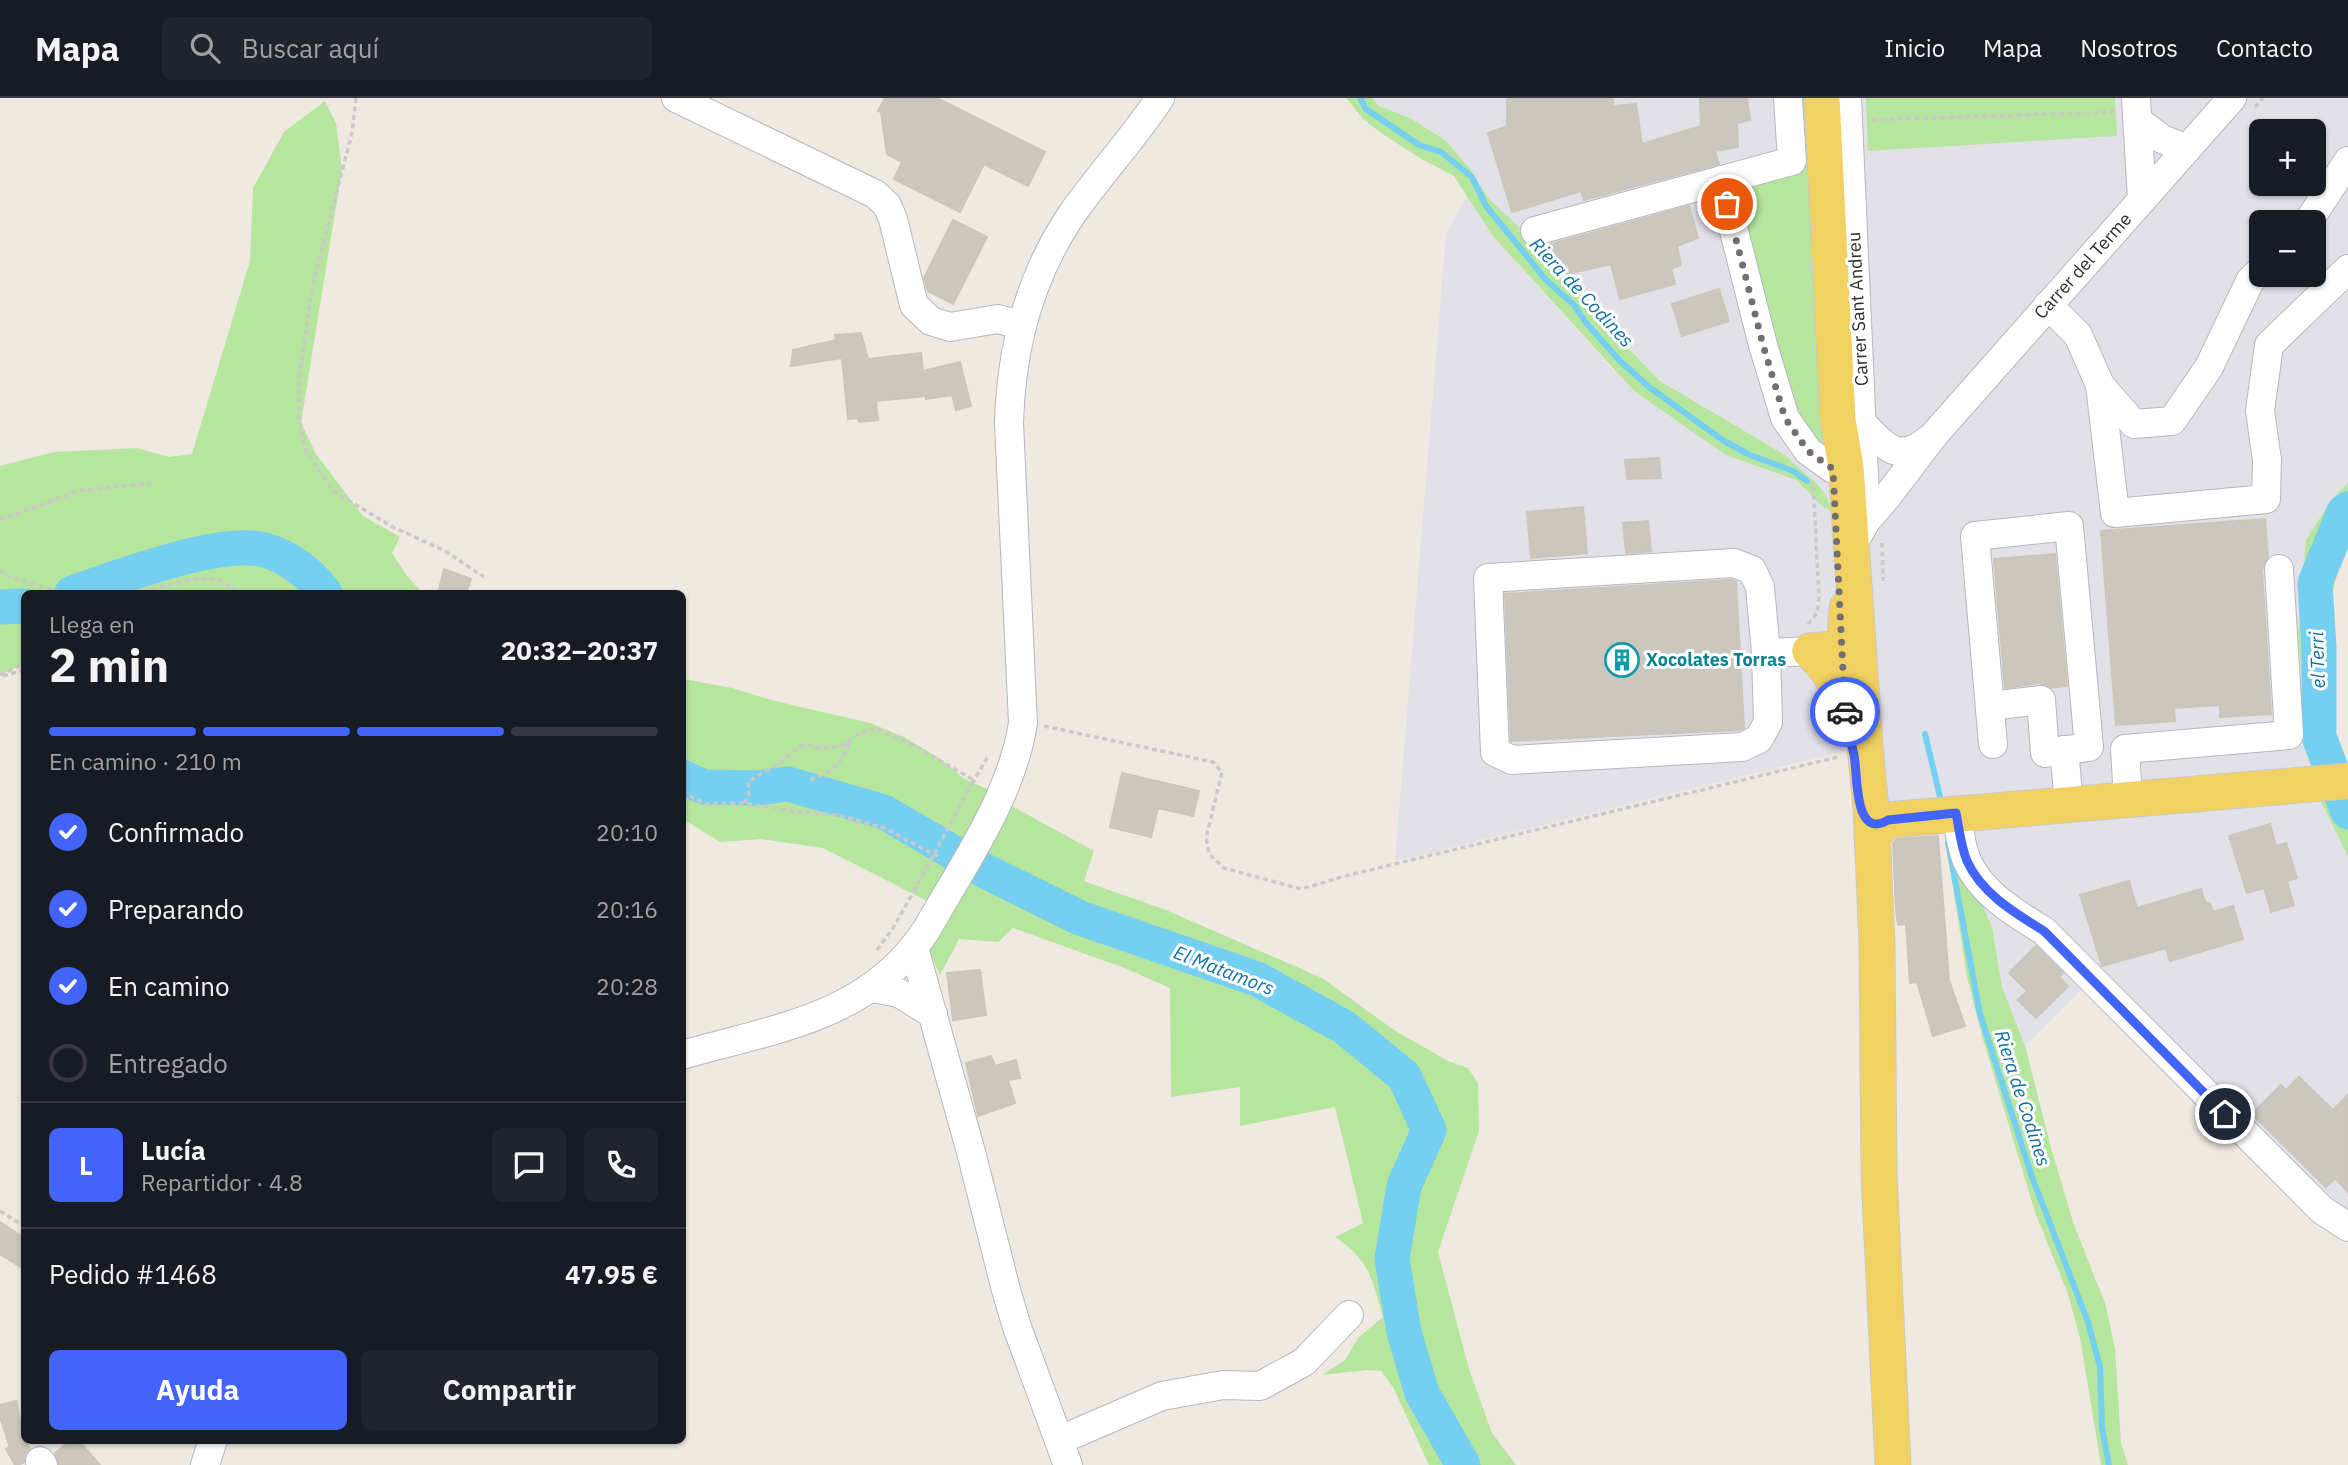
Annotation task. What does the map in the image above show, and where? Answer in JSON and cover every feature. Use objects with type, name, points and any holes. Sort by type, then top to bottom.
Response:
[{"type":"main road","points":[[1822,98],[1851,422],[1846,467],[1859,533],[1848,733],[1860,978],[1873,1154],[1879,1174]]},
{"type":"main road","points":[[1851,422],[1833,469],[1838,594],[1832,649],[1848,733],[1876,821],[1879,1174],[1893,1465]]},
{"type":"main road","points":[[1832,649],[1847,634],[1847,576],[1859,533]]},
{"type":"main road","points":[[1832,649],[1846,654],[1850,664],[1854,715],[1848,733]]},
{"type":"main road","points":[[1860,978],[1865,913],[1861,838],[1876,821],[2348,780]]},
{"type":"street","points":[[676,98],[875,194],[887,205],[892,219],[914,305],[931,321],[950,327],[998,319],[1021,325]]},
{"type":"street","points":[[686,1054],[807,1019],[847,1004],[884,979],[921,939],[1002,795],[1012,772],[1021,736],[1023,684],[1009,423],[1010,384],[1021,325],[1041,272],[1062,231],[1160,98]]},
{"type":"street","points":[[1535,231],[1792,161],[1788,98]]},
{"type":"street","name":"Carrer del Terme","points":[[1859,533],[1934,435],[2232,98]]},
{"type":"street","points":[[2129,108],[2162,139],[2187,149]]},
{"type":"street","points":[[2129,108],[2142,200]]},
{"type":"street","name":"Carrer Sant Andreu","points":[[1848,110],[1851,422]]},
{"type":"street","points":[[2316,210],[2348,162]]},
{"type":"street","points":[[1721,180],[1763,345],[1785,418],[1808,451],[1833,469]]},
{"type":"street","points":[[2100,384],[2115,513],[2266,499],[2267,460],[2260,411],[2269,345],[2348,269]]},
{"type":"street","points":[[2048,305],[2078,335],[2100,384],[2134,424],[2172,421],[2209,367],[2249,283]]},
{"type":"street","points":[[1851,422],[1894,451],[1907,452],[1918,448],[1934,435]]},
{"type":"street","points":[[1990,706],[2041,700],[2045,753],[2089,747],[2069,526],[1975,536],[1993,744]]},
{"type":"street","points":[[1734,563],[1752,570],[1760,587],[1766,653],[1768,722],[1759,739],[1742,747],[1512,761],[1495,752],[1488,578],[1734,563]]},
{"type":"street","points":[[2128,799],[2125,749],[2289,735],[2280,569]]},
{"type":"street","points":[[1766,653],[1832,649]]},
{"type":"street","points":[[2064,750],[2069,803]]},
{"type":"street","points":[[1940,815],[1989,892],[2044,931],[2322,1210],[2348,1227]]},
{"type":"street","points":[[921,939],[933,1014],[1006,1290],[1064,1458],[1162,1396],[1223,1385],[1260,1386],[1304,1362],[1349,1315]]},
{"type":"street","points":[[872,988],[899,993],[933,1014]]},
{"type":"path","points":[[356,98],[352,134],[313,283],[299,378],[299,416],[305,449],[333,491],[393,527],[445,551],[484,577]]},
{"type":"path","points":[[1848,110],[2112,112],[2129,108]]},
{"type":"path","points":[[0,520],[78,491],[152,483]]},
{"type":"path","points":[[0,570],[5,575],[52,590]]},
{"type":"path","points":[[147,590],[193,579],[218,579],[235,590]]},
{"type":"path","points":[[0,676],[21,666]]},
{"type":"path","points":[[0,676],[21,671]]},
{"type":"path","points":[[1021,736],[1036,724],[1213,762],[1222,772],[1206,838],[1209,854],[1224,868],[1301,889],[1848,733]]},
{"type":"path","points":[[744,803],[748,795],[748,782],[778,764],[800,746],[807,744],[818,748],[839,747],[875,727],[916,747],[973,782],[893,928],[873,954]]},
{"type":"path","points":[[810,780],[826,775],[847,753],[849,741]]},
{"type":"path","points":[[686,794],[706,804],[744,803],[798,813],[838,815],[884,828],[939,857],[919,892],[914,891]]},
{"type":"path","points":[[0,1210],[21,1224]]},
{"type":"shaded area","points":[[1372,98],[2348,98],[2348,483],[2332,499],[2323,806],[2348,857],[2348,1220],[2086,985],[2025,1046],[2002,987],[1992,927],[1961,856],[1952,812],[1856,820],[1854,749],[1395,861],[1446,233],[1467,196],[1492,235],[1614,371],[1796,480],[1823,507],[1826,495],[1785,455],[1660,381],[1594,313],[1515,223],[1489,199],[1470,169],[1410,118],[1379,106]]},
{"type":"green space","points":[[1346,98],[1372,98],[1379,106],[1410,118],[1446,141],[1470,169],[1489,199],[1515,223],[1594,313],[1660,381],[1785,455],[1816,483],[1826,495],[1832,511],[1823,507],[1796,480],[1726,455],[1634,391],[1492,235],[1454,176],[1381,133],[1363,119]]},
{"type":"green space","points":[[1797,98],[1808,98],[1825,446],[1814,442],[1800,423],[1784,384],[1735,191],[1800,174]]},
{"type":"green space","points":[[1866,98],[2115,98],[2117,136],[1868,151]]},
{"type":"green space","points":[[325,101],[336,123],[342,169],[301,423],[316,454],[363,516],[400,537],[392,553],[420,590],[21,590],[21,665],[0,675],[0,466],[54,452],[137,448],[169,457],[192,454],[250,261],[253,188],[284,132]]},
{"type":"green space","points":[[2348,483],[2348,545],[2336,576],[2328,618],[2338,771],[2311,772],[2298,636],[2306,540],[2332,499]]},
{"type":"green space","points":[[686,680],[732,688],[870,723],[904,737],[942,760],[963,778],[993,792],[929,902],[823,848],[760,839],[720,842],[686,821]]},
{"type":"green space","points":[[2348,797],[2348,857],[2320,799]]},
{"type":"green space","points":[[1010,805],[1094,851],[1084,881],[1166,910],[1322,978],[1394,1030],[1448,1061],[1468,1068],[1478,1083],[1479,1131],[1438,1252],[1469,1369],[1492,1433],[1516,1465],[1429,1465],[1393,1387],[1381,1371],[1322,1375],[1345,1360],[1358,1338],[1383,1317],[1372,1281],[1363,1263],[1335,1237],[1363,1223],[1335,1107],[1240,1126],[1240,1087],[1171,1097],[1170,988],[1127,969],[1013,928],[998,942],[959,939],[940,975],[929,951]]},
{"type":"green space","points":[[1944,829],[1961,856],[1992,927],[2002,987],[2025,1046],[2073,1222],[2106,1306],[2115,1349],[2121,1443],[2128,1465],[2101,1465],[2080,1338],[2068,1294],[2035,1212],[1967,977]]},
{"type":"water","points":[[791,768],[800,779],[800,788],[793,798],[776,790],[757,788]]},
{"type":"building","points":[[885,98],[937,98],[1045,152],[1028,186],[984,164],[960,212],[894,179],[902,162],[887,154],[881,112],[878,111]]},
{"type":"building","points":[[1507,98],[1613,98],[1613,106],[1636,104],[1642,144],[1701,126],[1700,98],[1747,98],[1750,120],[1737,123],[1738,147],[1715,151],[1719,164],[1584,200],[1581,191],[1512,212],[1488,133],[1507,126]]},
{"type":"building","points":[[1689,206],[1698,238],[1677,246],[1681,265],[1671,269],[1675,284],[1620,299],[1611,264],[1567,274],[1547,245]]},
{"type":"building","points":[[953,220],[987,237],[953,304],[928,291],[924,278]]},
{"type":"building","points":[[1719,289],[1729,321],[1682,336],[1672,304]]},
{"type":"building","points":[[861,333],[868,359],[921,353],[923,371],[960,362],[971,406],[956,410],[952,395],[876,401],[878,420],[859,422],[858,418],[848,419],[842,358],[791,366],[793,350],[836,340],[835,335]]},
{"type":"building","points":[[1659,458],[1661,478],[1627,479],[1625,460]]},
{"type":"building","points":[[1583,507],[1587,553],[1531,558],[1527,512]]},
{"type":"building","points":[[2265,519],[2268,557],[2262,570],[2271,714],[2220,717],[2220,705],[2174,708],[2175,721],[2116,725],[2101,531]]},
{"type":"building","points":[[1648,521],[1651,551],[1626,553],[1623,523]]},
{"type":"building","points":[[2055,554],[2067,686],[2051,688],[2039,683],[2005,688],[1994,559]]},
{"type":"building","points":[[444,569],[471,579],[467,590],[439,590]]},
{"type":"building","name":"Xocolates Torras","points":[[1731,580],[1736,582],[1744,728],[1511,741],[1505,594]]},
{"type":"building","points":[[1122,773],[1199,791],[1193,816],[1158,808],[1151,837],[1110,827]]},
{"type":"building","points":[[2270,824],[2276,846],[2286,843],[2297,878],[2287,881],[2294,905],[2271,912],[2264,888],[2247,893],[2229,836]]},
{"type":"building","points":[[1938,836],[1949,980],[1965,1026],[1933,1036],[1917,982],[1910,983],[1906,924],[1898,925],[1896,909],[1893,843],[1897,839]]},
{"type":"building","points":[[2129,881],[2137,908],[2201,889],[2206,904],[2210,903],[2213,912],[2233,906],[2243,939],[2170,961],[2166,948],[2102,966],[2080,895]]},
{"type":"building","points":[[2036,946],[2063,973],[2059,977],[2068,986],[2036,1018],[2018,1000],[2027,991],[2009,973]]},
{"type":"building","points":[[980,970],[986,1015],[953,1020],[947,973]]},
{"type":"building","points":[[991,1056],[995,1066],[1016,1060],[1020,1078],[1008,1080],[1015,1103],[978,1116],[966,1063]]},
{"type":"building","points":[[2299,1077],[2333,1110],[2348,1095],[2348,1192],[2335,1178],[2326,1187],[2252,1114],[2281,1085],[2286,1090]]},
{"type":"building","points":[[0,1222],[21,1236],[21,1267],[0,1254]]},
{"type":"building","points":[[16,1401],[21,1425],[21,1444],[27,1444],[30,1448],[25,1454],[24,1462],[19,1465],[15,1465],[6,1449],[10,1447],[0,1417],[0,1405]]},
{"type":"building","points":[[66,1444],[82,1444],[100,1465],[59,1465],[55,1453]]},
{"type":"waterway","name":"Riera de Codines","points":[[1360,98],[1366,109],[1419,145],[1441,152],[1472,177],[1486,206],[1545,279],[1574,305],[1620,361],[1649,387],[1724,441],[1750,455],[1793,471],[1807,481]]},
{"type":"waterway","name":"el Terri","points":[[2348,509],[2344,512],[2315,583],[2319,648],[2319,737],[2348,812]]},
{"type":"waterway","name":"El Matamors","points":[[81,590],[168,561],[196,554],[246,548],[265,550],[291,562],[322,590]]},
{"type":"waterway","name":"El Matamors","points":[[0,607],[21,606]]},
{"type":"waterway","name":"Riera de Codines","points":[[1925,734],[1942,805]]},
{"type":"waterway","name":"El Matamors","points":[[686,779],[704,787],[757,788],[788,784],[884,812],[983,870],[1080,918],[1257,979],[1344,1027],[1404,1076],[1429,1130],[1404,1186],[1392,1259],[1404,1332],[1422,1393],[1463,1465]]},
{"type":"waterway","name":"Riera de Codines","points":[[1948,843],[1980,1014],[2032,1177],[2088,1322],[2100,1367],[2102,1428],[2109,1465]]},
{"type":"way so far","points":[[1727,204],[1763,345],[1785,418],[1808,451],[1833,469],[1845,712]]},
{"type":"place","name":"Xocolates Torras","points":[[1622,660]]},
{"type":"route","points":[[1845,712],[1845,726],[1856,764],[1858,802],[1864,816],[1872,823],[1881,824],[1888,820],[1956,813],[1967,861],[1989,892],[2044,931],[2225,1114]]}]
